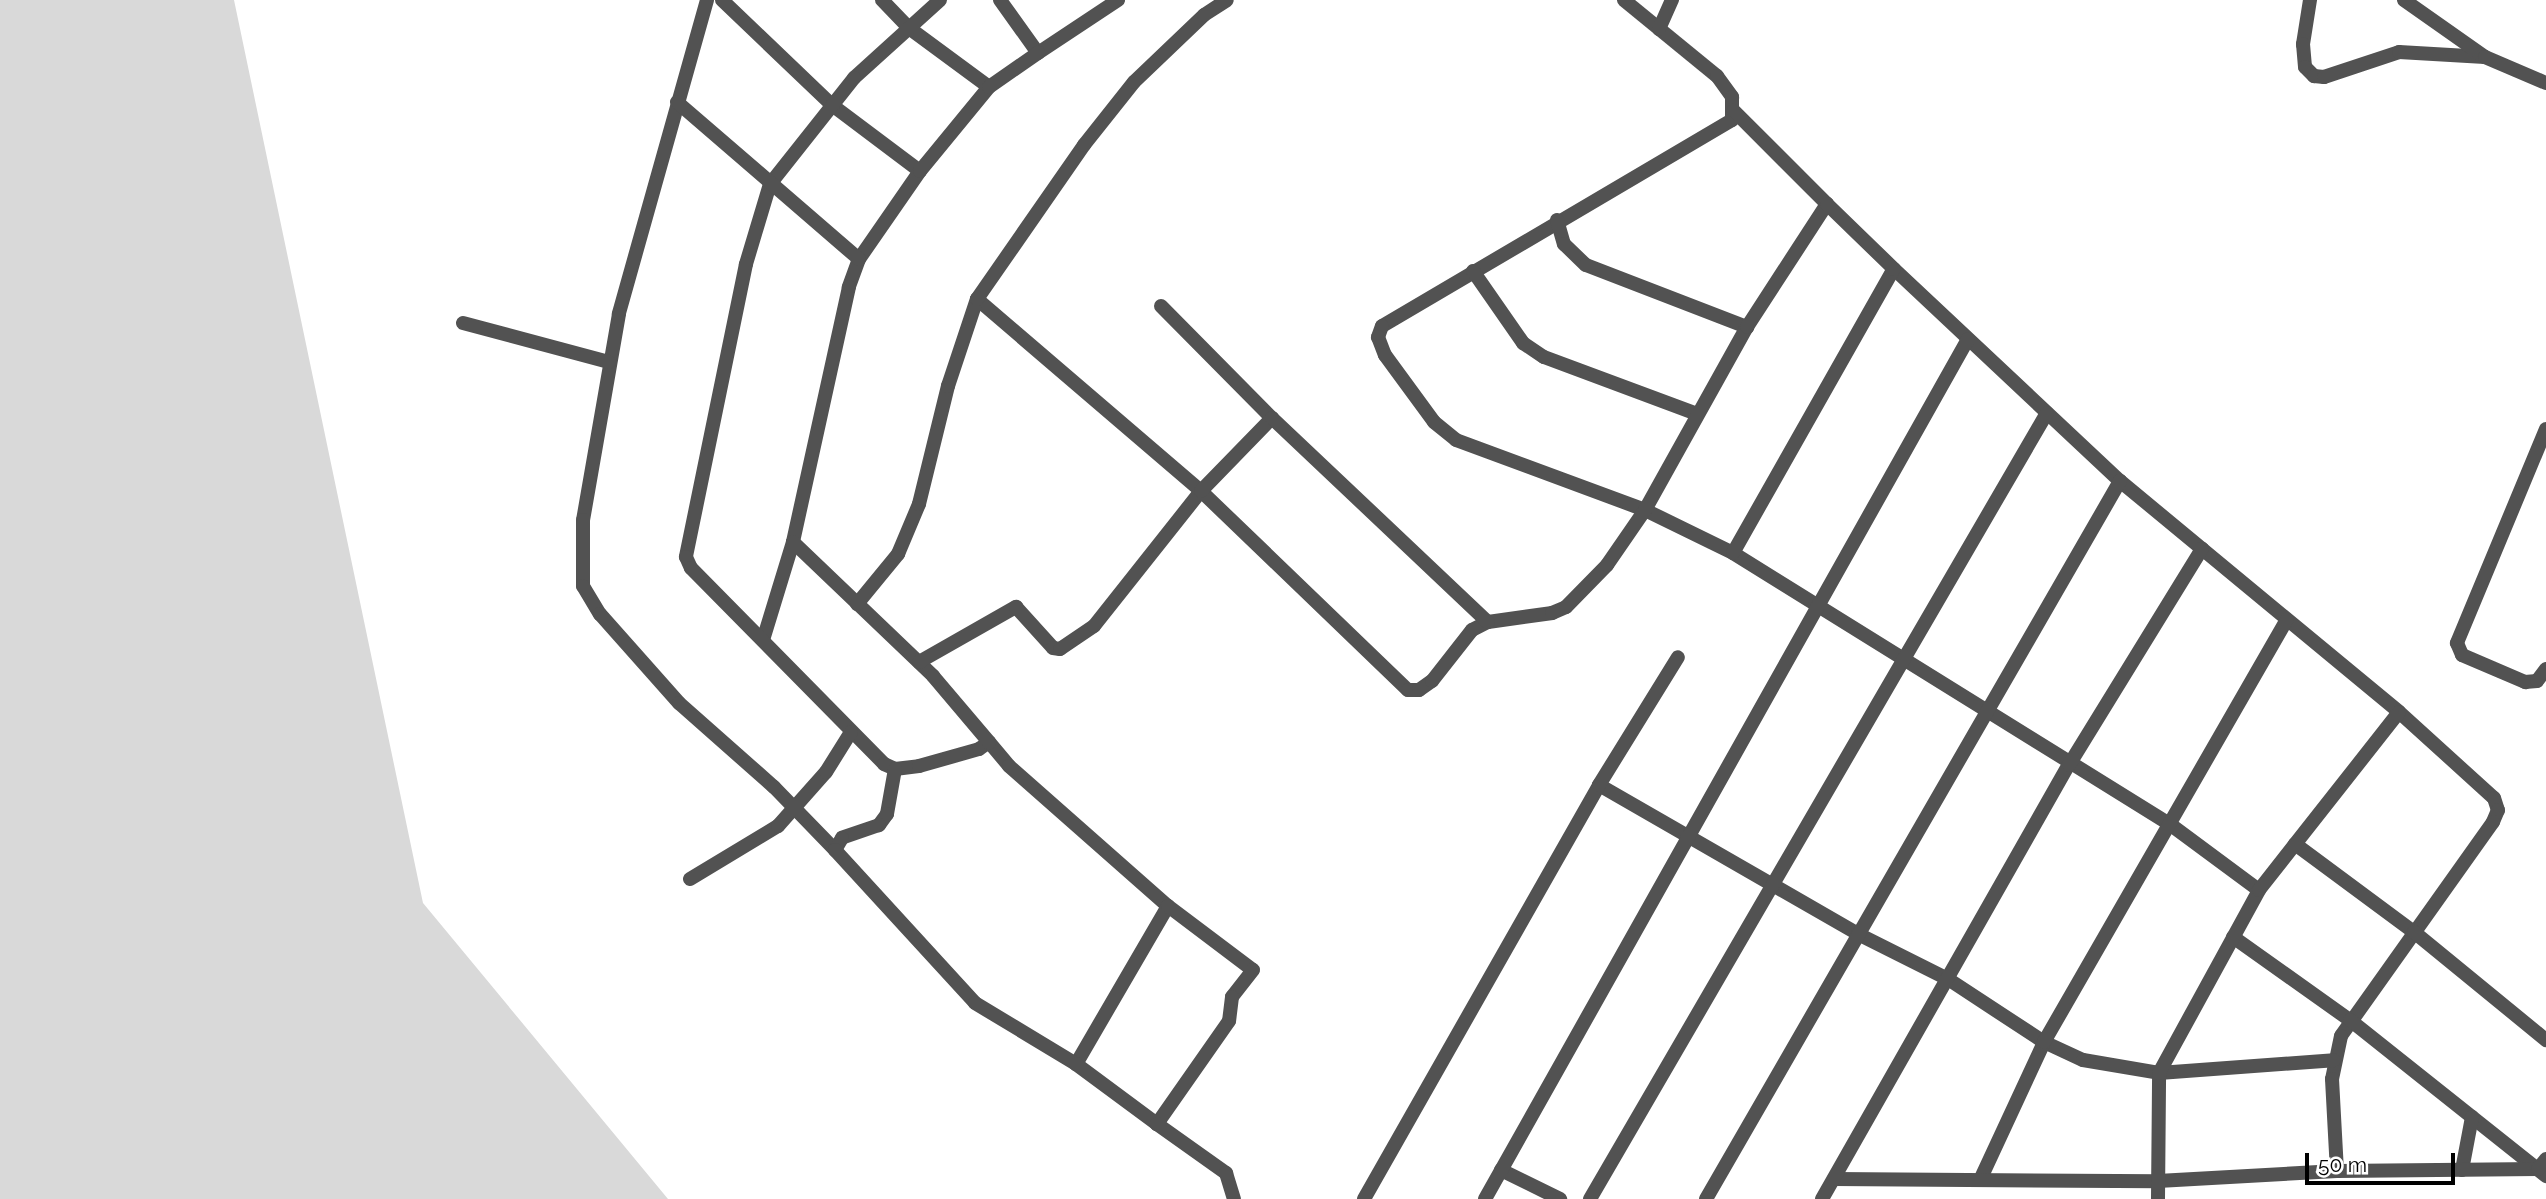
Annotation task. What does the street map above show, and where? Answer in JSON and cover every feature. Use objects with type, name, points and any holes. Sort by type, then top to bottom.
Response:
[{"type":"street","points":[[707,0],[677,102],[609,362],[583,520],[583,586],[600,614],[679,704],[835,850],[975,1003],[1076,1064],[1226,1172],[1234,1199]]},
{"type":"street","points":[[722,0],[832,104],[920,172]]},
{"type":"street","points":[[882,0],[909,28],[989,87]]},
{"type":"street","points":[[940,0],[867,64],[770,184],[746,264],[685,550],[691,568],[884,764],[894,769],[979,749],[989,742]]},
{"type":"street","points":[[1000,0],[1038,53]]},
{"type":"street","points":[[763,640],[793,542],[849,287],[859,259],[920,172],[989,87],[1118,0]]},
{"type":"street","points":[[857,604],[898,554],[919,504],[948,386],[977,299],[1084,145],[1134,82],[1204,15],[1227,0]]},
{"type":"street","points":[[1624,0],[1717,76],[1734,111],[1894,269],[2120,481],[2399,712],[2488,791],[2498,810],[2350,1020],[2334,1060],[2337,1171]]},
{"type":"street","points":[[1659,29],[1672,0]]},
{"type":"street","points":[[2310,0],[2302,44],[2305,66],[2314,76],[2324,77],[2399,52],[2485,57]]},
{"type":"street","points":[[2404,0],[2485,57],[2546,83]]},
{"type":"street","points":[[677,102],[859,259]]},
{"type":"street","points":[[1734,111],[1723,127],[1557,220],[1380,328],[1380,345],[1415,397],[1434,422],[1456,440],[1645,510],[1734,553],[1817,608],[1986,709],[2069,765],[2171,825],[2259,890]]},
{"type":"street","points":[[977,299],[1201,491],[1408,690],[1427,687],[1465,637],[1488,622],[1538,617],[1566,607],[1607,565],[1645,510],[1747,327],[1827,204]]},
{"type":"street","points":[[1557,220],[1564,244],[1586,265],[1747,327]]},
{"type":"street","points":[[1734,553],[1894,269]]},
{"type":"street","points":[[1472,271],[1523,343],[1544,357],[1697,414]]},
{"type":"street","points":[[1161,306],[1272,418],[1488,622]]},
{"type":"street","points":[[463,323],[609,362]]},
{"type":"street","points":[[1485,1199],[1968,338]]},
{"type":"street","points":[[1590,1199],[1770,883],[1906,659],[2047,413]]},
{"type":"street","points":[[919,662],[1016,607],[1052,648],[1067,645],[1094,626],[1201,491],[1272,418]]},
{"type":"street","points":[[2546,429],[2457,643],[2462,655],[2525,682],[2537,681],[2546,669]]},
{"type":"street","points":[[1706,1199],[1986,709],[2120,481]]},
{"type":"street","points":[[793,542],[919,662],[1009,766],[1168,906],[1253,970],[1232,996],[1229,1021],[1157,1124]]},
{"type":"street","points":[[1823,1199],[2069,765],[2202,549]]},
{"type":"street","points":[[1981,1178],[2044,1042],[2287,620]]},
{"type":"street","points":[[1364,1199],[1599,785],[1678,657]]},
{"type":"street","points":[[2158,1199],[2159,1073],[2259,890],[2399,712]]},
{"type":"street","points":[[690,879],[778,826],[826,772],[851,732]]},
{"type":"street","points":[[835,850],[842,838],[879,825],[887,814],[894,769]]},
{"type":"street","points":[[1599,785],[1858,934],[1948,979],[2044,1042],[2103,1067],[2159,1073],[2334,1060]]},
{"type":"street","points":[[2295,844],[2414,932],[2546,1040]]},
{"type":"street","points":[[1076,1064],[1168,906]]},
{"type":"street","points":[[2233,937],[2350,1020],[2472,1117],[2543,1168]]},
{"type":"street","points":[[2462,1170],[2472,1117]]},
{"type":"street","points":[[1834,1179],[2158,1181],[2337,1171],[2543,1168]]},
{"type":"street","points":[[1501,1170],[1560,1199]]},
{"type":"shaded area","points":[[0,0],[234,0],[423,903],[668,1199],[0,1199]]}]
